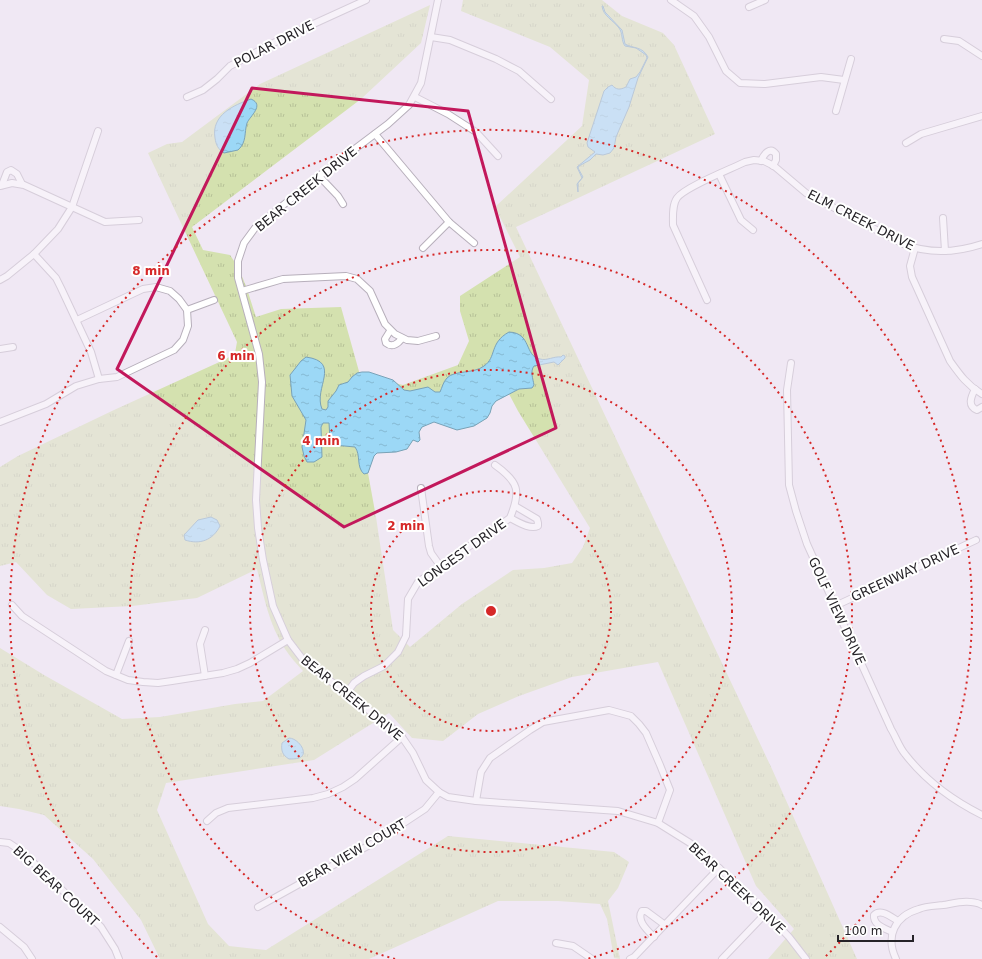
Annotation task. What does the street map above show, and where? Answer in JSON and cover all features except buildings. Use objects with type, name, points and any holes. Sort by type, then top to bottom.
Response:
[{"type":"street","name":"POLAR DRIVE","points":[[187,97],[203,90],[230,66],[237,62],[284,37],[366,0]]},
{"type":"street","name":"BEAR CREEK DRIVE","points":[[438,0],[421,83],[410,105],[255,228],[244,242],[238,261],[238,278],[259,354],[262,382],[256,500],[258,528],[263,560],[273,606],[288,640],[304,661],[390,727],[402,738],[413,753],[426,780],[439,792],[448,797],[476,800],[618,811],[658,823],[690,843],[719,868],[789,937],[806,959]]},
{"type":"street","points":[[670,0],[694,16],[709,37],[726,71],[740,83],[765,84],[821,77],[844,80]]},
{"type":"street","points":[[749,7],[765,0]]},
{"type":"street","points":[[431,36],[450,40],[496,59],[519,71],[551,99]]},
{"type":"street","points":[[944,39],[959,41],[982,56]]},
{"type":"street","points":[[836,111],[851,59]]},
{"type":"street","points":[[415,97],[448,114],[476,132],[498,156]]},
{"type":"street","points":[[906,143],[921,134],[982,116]]},
{"type":"street","points":[[0,280],[34,254],[58,229],[72,206],[98,131]]},
{"type":"street","points":[[375,134],[449,222],[474,243]]},
{"type":"street","points":[[707,300],[673,225],[673,213],[676,199],[685,190],[745,162],[754,160],[761,161],[766,152],[770,150],[774,151],[776,154],[776,160],[773,166]]},
{"type":"street","name":"ELM CREEK DRIVE","points":[[761,161],[773,166],[806,193],[903,244],[915,248],[939,252],[970,248],[982,244]]},
{"type":"street","points":[[1,186],[7,172],[11,170],[17,174],[22,184]]},
{"type":"street","points":[[719,174],[741,220],[753,230]]},
{"type":"street","points":[[319,176],[338,196],[343,204]]},
{"type":"street","points":[[1,186],[12,183],[22,184],[105,222],[139,220]]},
{"type":"street","points":[[944,218],[945,251]]},
{"type":"street","points":[[423,248],[449,222]]},
{"type":"street","points":[[915,248],[910,266],[912,276],[950,361],[958,374],[971,387],[982,394]]},
{"type":"street","points":[[34,254],[56,278],[91,352],[99,379]]},
{"type":"street","points":[[242,291],[283,279],[346,276],[357,279],[370,291],[385,324],[390,331],[407,340],[418,341],[436,336]]},
{"type":"street","points":[[0,422],[46,404],[76,386],[99,379],[117,377],[174,350],[183,340],[188,326],[187,310],[179,299],[170,291],[156,288],[143,289],[77,320]]},
{"type":"street","points":[[187,310],[214,300]]},
{"type":"street","points":[[390,331],[385,339],[388,345],[392,346],[398,343],[402,338]]},
{"type":"street","points":[[0,349],[13,346]]},
{"type":"street","name":"GOLF VIEW DRIVE","points":[[791,363],[787,390],[789,484],[807,544],[904,753],[935,786],[982,815]]},
{"type":"street","points":[[975,389],[970,401],[971,405],[977,410],[982,407]]},
{"type":"street","name":"LONGEST DRIVE","points":[[346,694],[354,683],[384,666],[398,652],[406,636],[408,599],[418,582],[510,518],[517,502],[516,488],[508,474],[495,465]]},
{"type":"street","points":[[421,488],[429,546],[431,553],[441,567]]},
{"type":"street","points":[[510,518],[529,527],[538,526],[537,519],[515,506]]},
{"type":"street","name":"GREENWAY DRIVE","points":[[835,606],[976,540]]},
{"type":"street","points":[[12,605],[22,616],[106,671],[128,680],[158,683],[224,673],[250,663],[288,640]]},
{"type":"street","points":[[205,630],[200,644],[205,676]]},
{"type":"street","points":[[116,675],[129,641]]},
{"type":"street","points":[[476,800],[481,772],[490,758],[530,730],[543,722],[609,710],[631,716],[639,724],[646,733],[660,765],[670,790],[658,823]]},
{"type":"street","points":[[208,821],[216,813],[228,808],[313,798],[333,792],[355,779],[402,738]]},
{"type":"street","name":"BEAR VIEW COURT","points":[[258,907],[375,842],[425,809],[439,792]]},
{"type":"street","name":"BIG BEAR COURT","points":[[0,842],[9,843],[21,851],[88,913],[101,927],[119,959]]},
{"type":"street","points":[[630,959],[634,957],[654,937],[719,868]]},
{"type":"street","points":[[896,959],[893,954],[891,942],[892,932],[898,921],[909,913],[920,908],[965,901],[979,904],[982,896]]},
{"type":"street","points":[[654,937],[640,919],[640,914],[642,911],[646,911],[664,926]]},
{"type":"street","points":[[892,932],[876,923],[874,920],[874,915],[877,912],[881,912],[898,921]]},
{"type":"street","points":[[722,959],[766,913]]},
{"type":"street","points":[[0,928],[24,947],[32,959]]},
{"type":"street","points":[[556,943],[573,946],[592,959]]},
{"type":"highlighted area","points":[[252,88],[468,111],[556,428],[344,527],[117,369]]},
{"type":"green space","points":[[463,0],[602,0],[622,16],[663,33],[674,45],[715,134],[516,227],[772,769],[857,959],[768,959],[794,929],[756,886],[658,662],[572,677],[519,696],[478,714],[443,741],[412,738],[389,713],[314,760],[166,783],[157,810],[208,924],[229,946],[266,950],[448,836],[614,852],[629,862],[618,888],[608,901],[620,959],[614,958],[607,919],[600,904],[558,901],[498,901],[369,959],[160,959],[141,920],[93,859],[44,815],[0,806],[0,648],[44,675],[122,719],[160,717],[235,704],[263,701],[303,671],[291,658],[279,640],[271,621],[257,569],[197,598],[132,606],[71,609],[47,595],[16,562],[0,566],[0,467],[18,456],[226,359],[235,353],[237,342],[148,153],[167,144],[182,142],[260,84],[430,5],[421,43],[361,99],[192,227],[203,250],[230,255],[235,262],[243,277],[256,317],[281,309],[341,307],[360,375],[403,385],[458,365],[469,341],[460,311],[460,296],[520,257],[495,207],[582,126],[589,80],[550,47],[461,11]],"holes":[[[509,394],[590,528],[583,547],[572,563],[544,568],[513,570],[462,604],[410,647],[393,630],[368,473],[374,456],[377,453],[396,452],[407,449],[413,440],[418,442],[420,440],[419,432],[422,427],[435,421],[457,430],[474,426],[487,418],[496,401]]]},
{"type":"water","points":[[602,6],[605,12],[622,30],[625,44],[636,48],[625,46],[621,32],[617,25],[604,13]]},
{"type":"water","points":[[636,48],[646,53],[648,57],[638,78],[629,107],[616,137],[614,148],[610,153],[603,155],[596,154],[590,160],[579,166],[578,168],[583,177],[578,183],[578,192],[577,184],[582,178],[577,167],[595,152],[588,147],[587,143],[604,91],[612,85],[618,89],[626,87],[630,79],[636,77],[640,72],[647,58],[646,55]]},
{"type":"water","points":[[251,99],[255,101],[257,107],[247,123],[243,144],[238,150],[224,153],[216,143],[215,138],[215,130],[220,117],[231,108]]},
{"type":"water","points":[[509,332],[516,333],[521,336],[535,357],[545,359],[561,357],[563,355],[565,358],[558,365],[554,362],[534,366],[532,373],[534,385],[532,388],[519,389],[496,401],[487,418],[474,426],[457,430],[434,422],[422,427],[419,432],[420,440],[418,442],[413,440],[407,449],[396,452],[377,453],[374,456],[368,473],[364,474],[360,468],[358,454],[355,447],[334,445],[330,440],[329,423],[323,423],[321,427],[322,457],[314,462],[307,462],[302,447],[306,420],[292,396],[290,375],[306,357],[317,360],[322,364],[325,370],[320,401],[322,409],[326,410],[328,407],[328,401],[339,385],[348,382],[357,373],[362,372],[369,372],[393,380],[404,390],[410,391],[428,387],[435,392],[440,392],[444,381],[450,376],[475,370],[484,366],[491,358],[498,341]]},
{"type":"water","points":[[211,517],[217,520],[220,526],[214,535],[206,540],[196,542],[185,540],[184,535],[198,520]]},
{"type":"water","points":[[289,738],[302,746],[303,753],[299,758],[289,759],[283,754],[282,743]]}]
